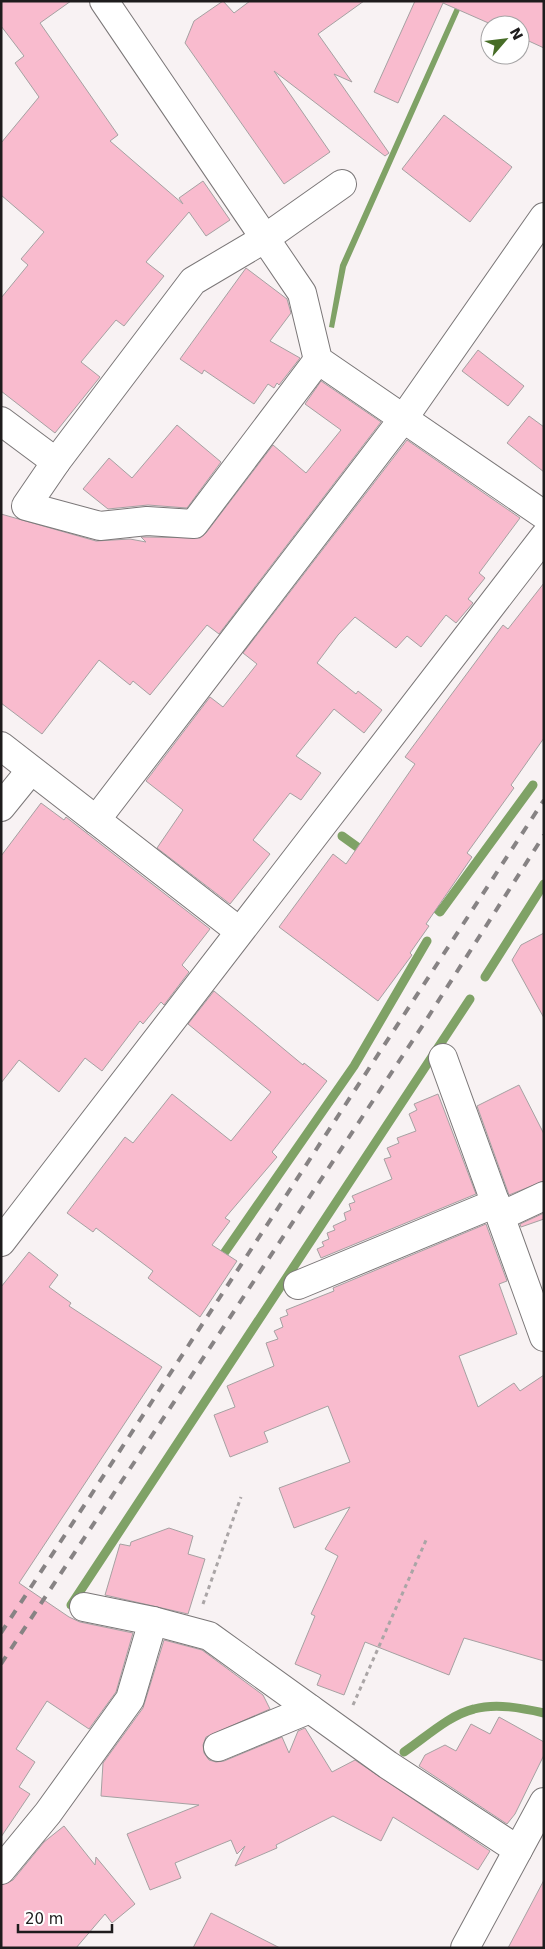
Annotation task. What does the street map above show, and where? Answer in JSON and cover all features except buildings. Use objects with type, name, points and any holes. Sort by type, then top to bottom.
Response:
[{"type":"street","points":[[104,1],[302,293],[318,360],[544,515]]},
{"type":"street","points":[[318,360],[194,524],[147,522],[100,526],[26,506],[56,462],[193,282],[264,238],[342,184]]},
{"type":"street","points":[[96,820],[403,419],[544,217]]},
{"type":"street","points":[[1,421],[56,462]]},
{"type":"street","points":[[1,1242],[544,537]]},
{"type":"street","points":[[1,746],[239,931]]},
{"type":"street","points":[[1,808],[31,770]]},
{"type":"street","points":[[443,1058],[544,1337]]},
{"type":"street","points":[[298,1285],[498,1210],[544,1196]]},
{"type":"street","points":[[84,1607],[194,1630],[210,1636],[388,1765],[518,1850]]},
{"type":"street","points":[[1,1870],[48,1813],[130,1699],[153,1621]]},
{"type":"street","points":[[218,1747],[310,1709]]},
{"type":"street","points":[[465,1948],[544,1802]]},
{"type":"path","points":[[194,1630],[241,1497]]},
{"type":"path","points":[[341,1730],[427,1538]]},
{"type":"shaded area","points":[[458,1],[464,1],[346,267],[334,328],[329,327],[340,265]]},
{"type":"waterway","points":[[429,902],[440,912],[533,785]]},
{"type":"waterway","points":[[342,836],[367,854]]},
{"type":"waterway","points":[[485,977],[544,884]]},
{"type":"waterway","points":[[218,1262],[354,1066],[427,941]]},
{"type":"waterway","points":[[71,1605],[470,999]]},
{"type":"waterway","points":[[404,1752],[455,1716],[474,1709],[500,1706],[544,1713]]},
{"type":"railway","points":[[1,1633],[544,800]]},
{"type":"railway","points":[[1,1664],[423,1025],[544,835]]}]
